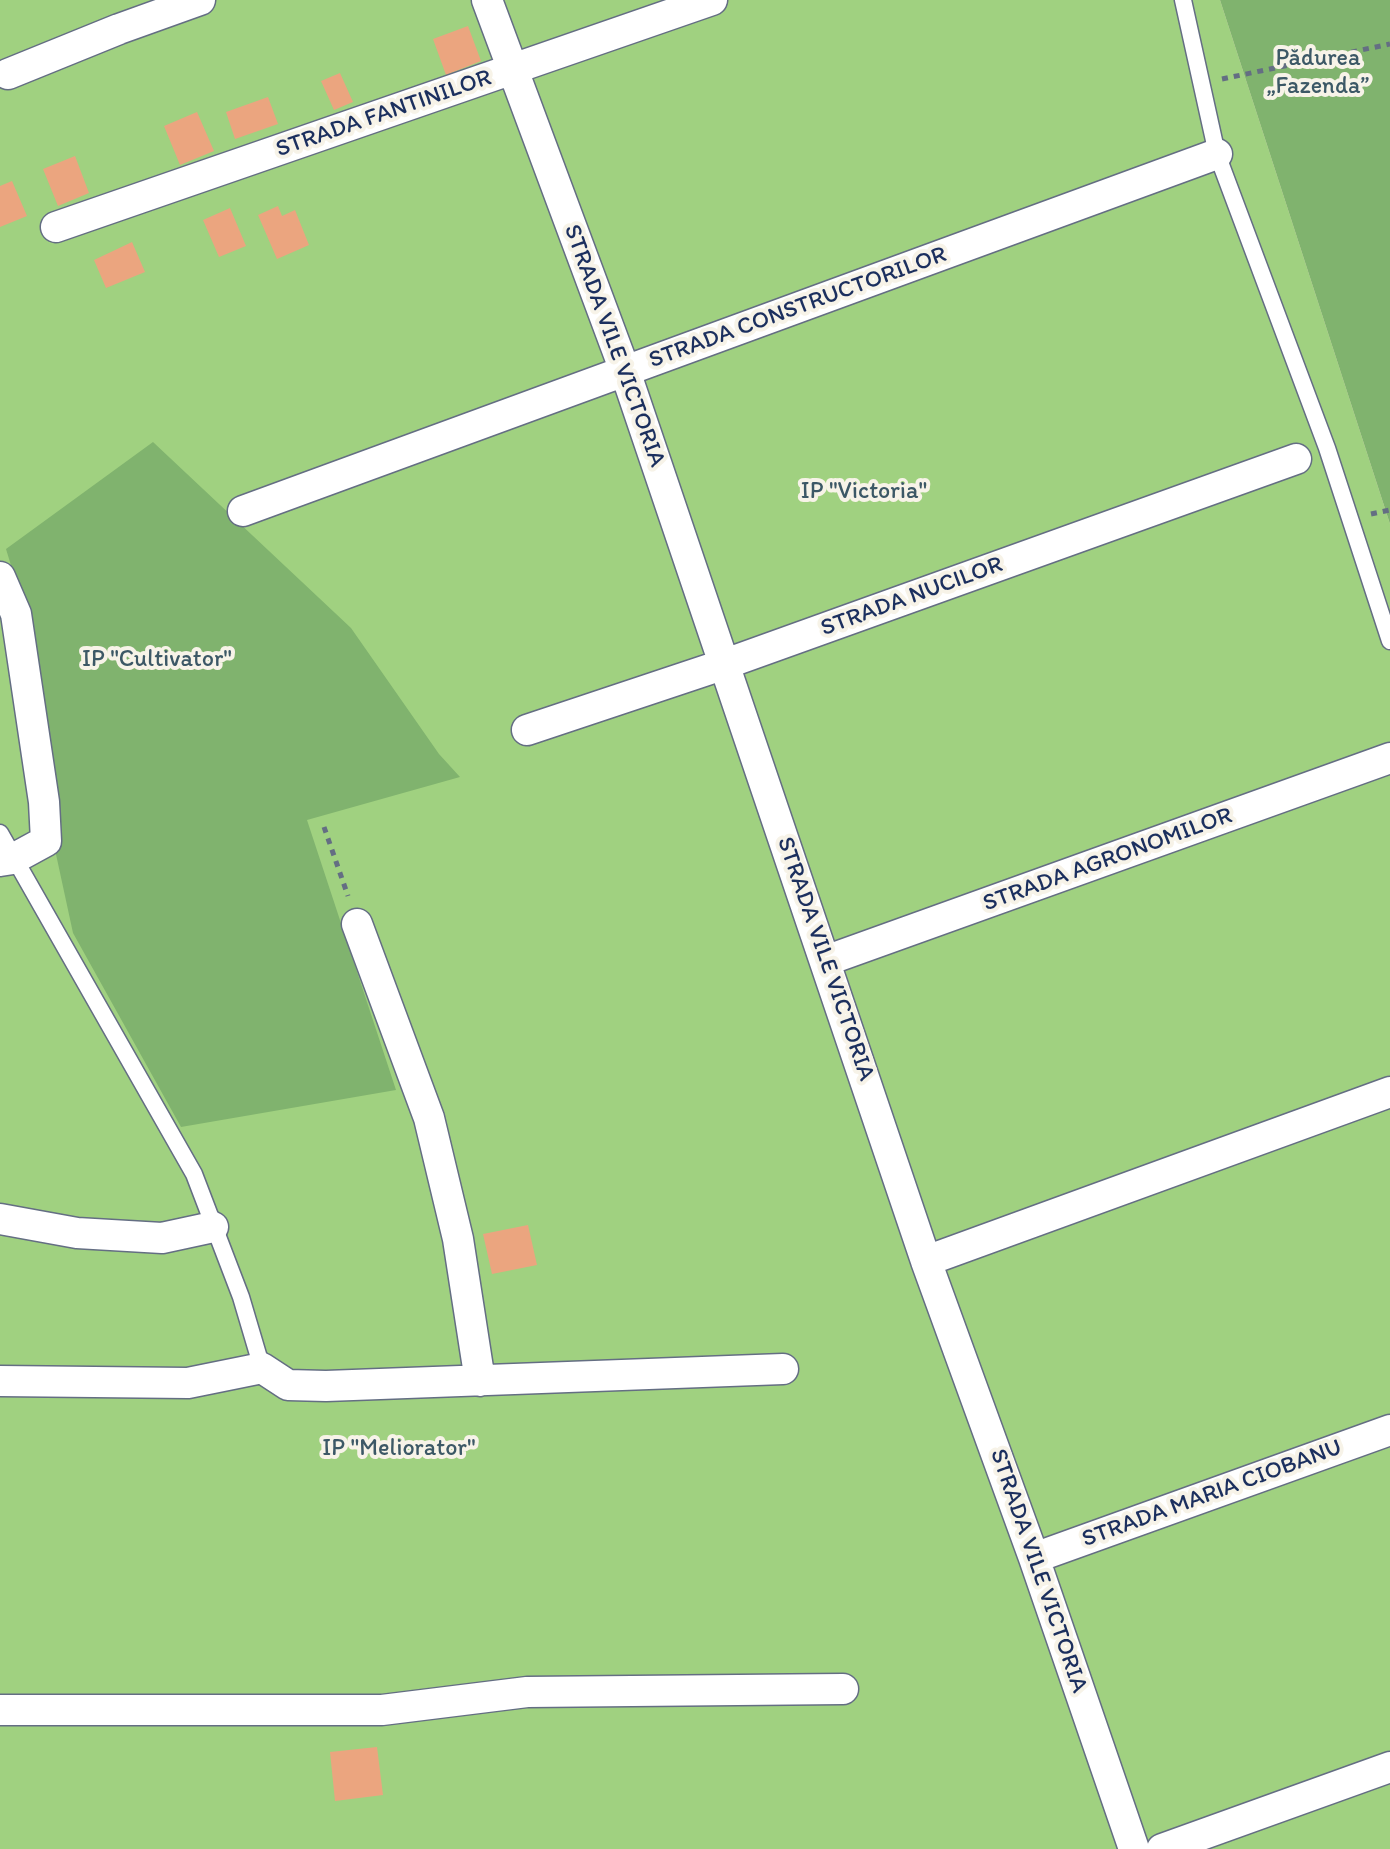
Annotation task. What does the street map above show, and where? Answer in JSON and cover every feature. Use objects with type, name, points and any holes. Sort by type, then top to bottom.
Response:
[{"type":"street","points":[[8,74],[200,0]]},
{"type":"street","name":"STRADA VILE VICTORIA","points":[[487,0],[625,371],[926,1261],[1034,1558],[1134,1849]]},
{"type":"street","name":"STRADA FANTINILOR","points":[[56,227],[712,0]]},
{"type":"street","name":"STRADA CONSTRUCTORILOR","points":[[243,511],[1217,154]]},
{"type":"street","name":"STRADA NUCILOR","points":[[527,730],[725,664],[1296,459]]},
{"type":"street","points":[[0,577],[16,614],[44,802],[46,841],[4,851]]},
{"type":"street","name":"STRADA AGRONOMILOR","points":[[825,961],[1390,758]]},
{"type":"street","points":[[357,924],[429,1118],[458,1239],[480,1381]]},
{"type":"street","points":[[926,1261],[1390,1092]]},
{"type":"street","points":[[0,1219],[77,1233],[162,1238],[213,1227]]},
{"type":"street","points":[[0,1381],[188,1383],[262,1368],[288,1385],[783,1369]]},
{"type":"street","name":"STRADA MARIA CIOBANU","points":[[1034,1558],[1390,1430]]},
{"type":"street","points":[[0,1710],[382,1710],[527,1692],[843,1689]]},
{"type":"street","points":[[1162,1849],[1390,1767]]},
{"type":"lane","points":[[1183,0],[1217,154],[1327,448],[1390,641]]},
{"type":"lane","points":[[4,851],[194,1174],[241,1297],[262,1368]]},
{"type":"path","points":[[1202,83],[1390,44]]},
{"type":"path","points":[[324,827],[357,924]]},
{"type":"green space","name":"IP \"Victoria\"","points":[[0,0],[1220,0],[1390,524],[1390,1849],[0,1849]]},
{"type":"green space","name":"Pădurea „Fazenda”","points":[[1220,0],[1390,0],[1390,524]]},
{"type":"green space","name":"IP \"Cultivator\"","points":[[153,442],[351,628],[439,754],[460,777],[307,820],[396,1090],[181,1127],[73,933],[54,845],[51,743],[34,641],[6,549]]},
{"type":"building","points":[[468,26],[481,61],[446,75],[433,39]]},
{"type":"building","points":[[340,73],[353,102],[334,110],[321,81]]},
{"type":"building","points":[[268,97],[278,124],[235,139],[226,112]]},
{"type":"building","points":[[197,112],[214,151],[180,165],[164,126]]},
{"type":"building","points":[[75,156],[89,193],[58,206],[43,169]]},
{"type":"building","points":[[12,181],[27,216],[0,227],[0,186]]},
{"type":"building","points":[[278,206],[282,216],[295,210],[309,245],[277,259],[258,215]]},
{"type":"building","points":[[230,208],[246,246],[219,257],[203,220]]},
{"type":"building","points":[[132,242],[145,272],[106,288],[94,260]]},
{"type":"building","points":[[528,1225],[537,1265],[492,1274],[483,1234]]},
{"type":"building","points":[[377,1747],[383,1795],[335,1801],[330,1752]]},
{"type":"park label","name":"IP \"Meliorator\"","points":[[399,1449]]}]
